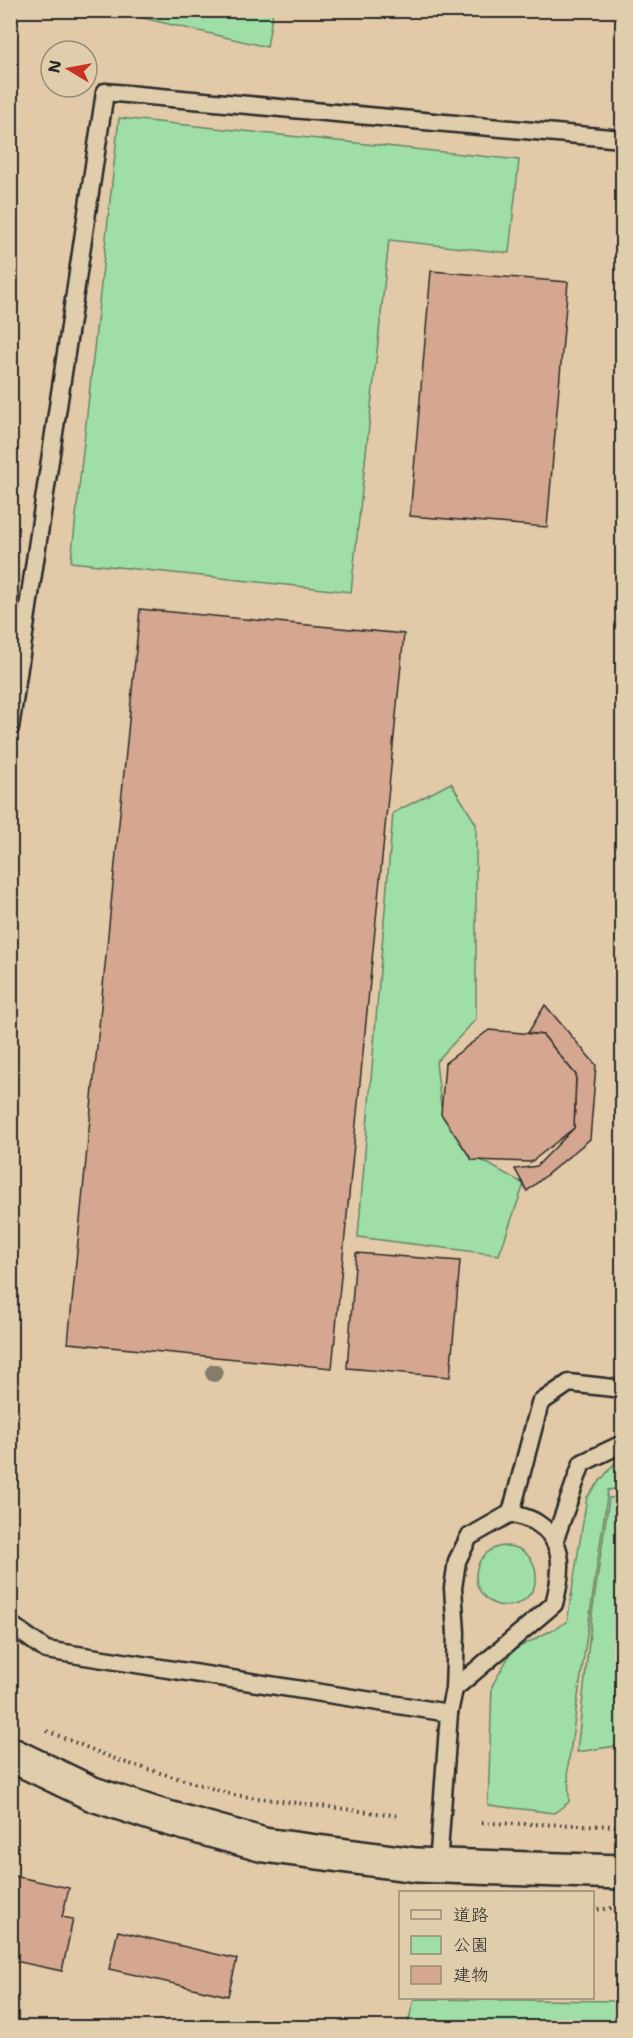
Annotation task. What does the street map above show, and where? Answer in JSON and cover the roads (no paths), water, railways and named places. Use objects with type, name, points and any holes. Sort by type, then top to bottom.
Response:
[{"type":"street","points":[[10,1754],[93,1794],[157,1815],[264,1845],[416,1865],[622,1872]]},
{"type":"lane","points":[[10,728],[105,92],[622,139]]},
{"type":"lane","points":[[438,1866],[449,1713],[454,1689],[456,1633],[453,1588],[457,1561],[469,1537],[511,1513],[540,1403],[569,1383],[622,1389]]},
{"type":"lane","points":[[454,1689],[554,1604],[561,1565],[555,1539],[582,1463],[622,1444]]},
{"type":"lane","points":[[511,1513],[537,1522],[555,1539]]},
{"type":"lane","points":[[10,1624],[46,1650],[449,1713]]}]
